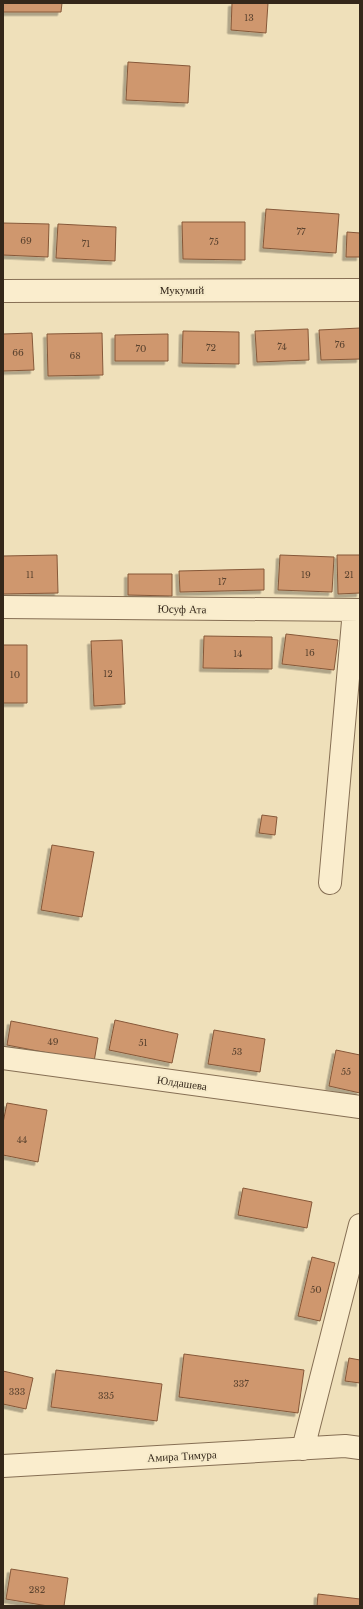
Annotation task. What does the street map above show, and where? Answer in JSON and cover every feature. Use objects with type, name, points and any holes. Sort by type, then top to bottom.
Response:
[{"type":"street","name":"Мукумий","points":[[3,291],[360,290]]},
{"type":"street","name":"Юсуф Ата","points":[[3,607],[357,610]]},
{"type":"street","points":[[330,883],[357,610]]},
{"type":"street","name":"Юлдашева","points":[[3,1058],[360,1107]]},
{"type":"street","points":[[303,1449],[360,1224]]},
{"type":"street","name":"Амира Тимура","points":[[3,1466],[345,1446],[360,1448]]},
{"type":"building","points":[[3,3],[62,3],[61,12],[3,12]]},
{"type":"building","points":[[232,3],[268,3],[266,33],[231,30]]},
{"type":"building","points":[[128,62],[190,66],[188,103],[126,100]]},
{"type":"building","points":[[266,209],[339,214],[336,253],[263,248]]},
{"type":"building","points":[[182,222],[245,222],[245,260],[183,259]]},
{"type":"building","points":[[3,223],[49,224],[48,257],[3,255]]},
{"type":"building","points":[[58,224],[116,227],[115,261],[56,258]]},
{"type":"building","points":[[347,232],[360,233],[360,257],[346,257]]},
{"type":"building","points":[[360,328],[360,359],[321,360],[319,330]]},
{"type":"building","points":[[308,329],[309,360],[257,362],[255,331]]},
{"type":"building","points":[[183,331],[239,332],[239,364],[182,363]]},
{"type":"building","points":[[32,333],[34,370],[3,371],[3,334]]},
{"type":"building","points":[[102,333],[103,375],[48,376],[47,334]]},
{"type":"building","points":[[168,334],[168,361],[115,361],[115,335]]},
{"type":"building","points":[[57,555],[58,593],[3,594],[3,556]]},
{"type":"building","points":[[280,555],[334,557],[332,592],[278,590]]},
{"type":"building","points":[[337,555],[360,555],[360,593],[338,594]]},
{"type":"building","points":[[264,569],[264,590],[180,592],[179,571]]},
{"type":"building","points":[[128,574],[172,574],[172,596],[128,595]]},
{"type":"building","points":[[286,634],[338,640],[334,670],[282,664]]},
{"type":"building","points":[[204,636],[272,637],[272,669],[203,668]]},
{"type":"building","points":[[122,640],[125,704],[94,706],[91,641]]},
{"type":"building","points":[[3,645],[27,645],[27,703],[3,703]]},
{"type":"building","points":[[262,815],[277,817],[275,835],[259,833]]},
{"type":"building","points":[[52,845],[94,852],[82,917],[41,910]]},
{"type":"building","points":[[115,1020],[178,1034],[172,1063],[109,1050]]},
{"type":"building","points":[[11,1021],[98,1038],[94,1062],[7,1045]]},
{"type":"building","points":[[214,1030],[265,1039],[260,1072],[208,1064]]},
{"type":"building","points":[[336,1050],[360,1055],[360,1093],[329,1086]]},
{"type":"building","points":[[7,1103],[47,1110],[38,1162],[3,1155],[3,1123]]},
{"type":"building","points":[[243,1188],[312,1202],[307,1228],[238,1215]]},
{"type":"building","points":[[312,1257],[335,1263],[320,1321],[298,1316]]},
{"type":"building","points":[[184,1354],[304,1370],[298,1413],[179,1397]]},
{"type":"building","points":[[349,1358],[360,1360],[360,1383],[345,1381]]},
{"type":"building","points":[[56,1370],[162,1384],[157,1421],[51,1407]]},
{"type":"building","points":[[3,1371],[33,1378],[26,1409],[3,1404]]},
{"type":"building","points":[[11,1569],[68,1578],[64,1606],[48,1606],[6,1599]]},
{"type":"building","points":[[318,1594],[360,1599],[360,1606],[317,1606]]}]
